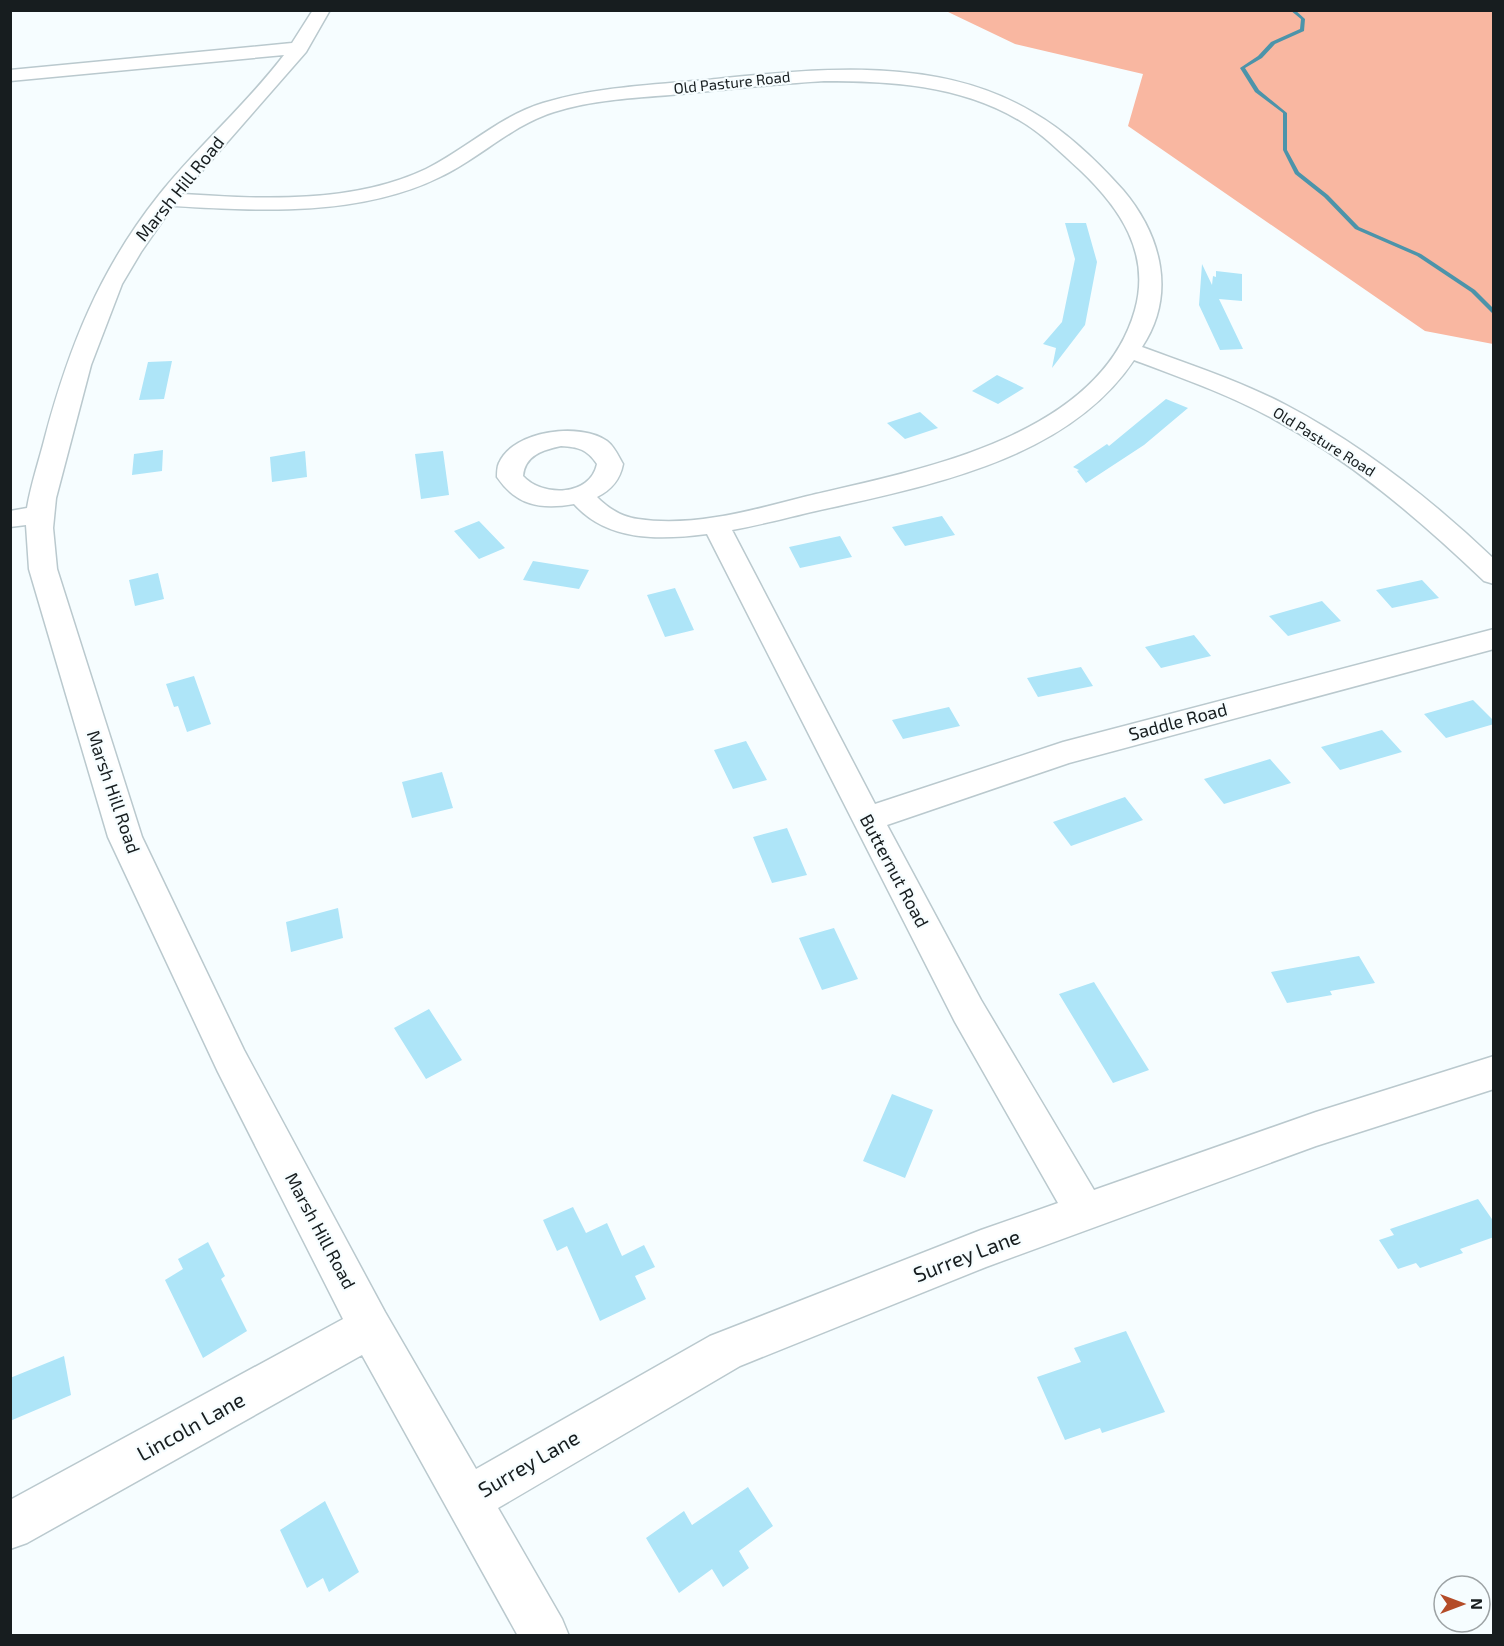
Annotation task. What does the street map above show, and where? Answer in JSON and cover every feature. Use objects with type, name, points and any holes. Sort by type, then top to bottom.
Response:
[{"type":"street","name":"Marsh Hill Road","points":[[322,10],[300,48],[271,85],[167,199],[125,260],[97,315],[25,517],[40,542],[43,569],[125,837],[231,1061],[370,1327],[545,1635]]},
{"type":"street","points":[[10,76],[300,48]]},
{"type":"street","name":"Old Pasture Road","points":[[167,199],[296,204],[341,199],[389,189],[450,164],[528,115],[557,105],[589,99],[818,75],[863,75],[909,79],[973,93],[1026,116],[1058,139],[1096,173],[1119,198],[1139,229],[1151,272],[1150,299],[1145,318],[1130,350],[1120,364],[1077,406],[1042,429],[992,454],[904,483],[715,524],[668,529],[632,527],[614,522],[601,515],[580,495]]},
{"type":"street","name":"Old Pasture Road","points":[[1130,350],[1241,393],[1318,435],[1371,469],[1403,494],[1494,575]]},
{"type":"street","name":"Butternut Road","points":[[715,524],[968,1011],[1085,1212]]},
{"type":"street","name":"Saddle Road","points":[[867,819],[1063,753],[1494,639]]},
{"type":"street","name":"Surrey Lane","points":[[467,1500],[725,1352],[981,1249],[1316,1129],[1494,1072]]},
{"type":"street","name":"Lincoln Lane","points":[[10,1526],[370,1327]]},
{"type":"shaded area","points":[[946,11],[1493,11],[1493,344],[1425,331],[1128,126],[1143,74],[1015,44]]},
{"type":"building","points":[[1065,223],[1086,223],[1097,262],[1085,325],[1052,368],[1056,348],[1043,344],[1062,322],[1075,259]]},
{"type":"building","points":[[1202,264],[1212,285],[1216,271],[1242,274],[1242,301],[1219,299],[1243,349],[1220,350],[1199,305]]},
{"type":"building","points":[[172,361],[164,399],[139,400],[148,362]]},
{"type":"building","points":[[997,375],[1024,388],[998,404],[972,391]]},
{"type":"building","points":[[1166,399],[1188,408],[1144,445],[1086,483],[1077,471],[1079,470],[1073,467],[1107,444],[1109,446]]},
{"type":"building","points":[[920,412],[938,428],[905,439],[887,423]]},
{"type":"building","points":[[163,450],[162,471],[132,475],[134,454]]},
{"type":"building","points":[[305,451],[307,477],[272,482],[270,457]]},
{"type":"building","points":[[443,451],[449,495],[421,499],[415,454]]},
{"type":"building","points":[[942,516],[955,535],[905,546],[892,527]]},
{"type":"building","points":[[479,521],[505,548],[479,559],[454,531]]},
{"type":"building","points":[[840,536],[852,557],[800,568],[789,547]]},
{"type":"building","points":[[533,561],[589,570],[579,589],[523,580]]},
{"type":"building","points":[[158,573],[164,599],[135,606],[129,580]]},
{"type":"building","points":[[1422,580],[1439,598],[1392,608],[1376,590]]},
{"type":"building","points":[[675,588],[694,630],[665,637],[647,595]]},
{"type":"building","points":[[1322,601],[1341,621],[1288,636],[1269,616]]},
{"type":"building","points":[[1194,635],[1211,656],[1161,668],[1145,647]]},
{"type":"building","points":[[1081,667],[1093,686],[1038,697],[1027,678]]},
{"type":"building","points":[[194,676],[211,724],[187,732],[178,706],[174,707],[166,684]]},
{"type":"building","points":[[1473,700],[1494,721],[1494,724],[1446,738],[1424,714]]},
{"type":"building","points":[[949,707],[960,726],[903,739],[892,720]]},
{"type":"building","points":[[1382,730],[1402,752],[1340,770],[1321,747]]},
{"type":"building","points":[[746,741],[767,780],[733,789],[714,750]]},
{"type":"building","points":[[1270,759],[1291,783],[1224,804],[1204,779]]},
{"type":"building","points":[[442,772],[453,808],[412,818],[402,782]]},
{"type":"building","points":[[1125,797],[1143,820],[1071,846],[1053,822]]},
{"type":"building","points":[[787,828],[807,875],[772,883],[753,837]]},
{"type":"building","points":[[338,908],[343,938],[291,952],[286,922]]},
{"type":"building","points":[[834,928],[858,979],[822,990],[799,938]]},
{"type":"building","points":[[1359,956],[1375,983],[1330,991],[1332,995],[1287,1003],[1271,972]]},
{"type":"building","points":[[1094,982],[1149,1070],[1113,1083],[1059,994]]},
{"type":"building","points":[[429,1009],[462,1060],[426,1079],[394,1028]]},
{"type":"building","points":[[892,1094],[933,1110],[905,1178],[863,1161]]},
{"type":"building","points":[[1478,1199],[1494,1222],[1494,1237],[1460,1249],[1463,1253],[1420,1268],[1416,1263],[1398,1269],[1379,1240],[1394,1235],[1390,1229]]},
{"type":"building","points":[[573,1207],[586,1233],[607,1223],[622,1256],[644,1245],[655,1267],[635,1276],[646,1299],[600,1321],[567,1246],[557,1251],[543,1220]]},
{"type":"building","points":[[208,1242],[225,1276],[221,1279],[247,1331],[203,1358],[165,1280],[183,1269],[178,1259]]},
{"type":"building","points":[[1126,1331],[1165,1412],[1102,1433],[1100,1428],[1065,1440],[1037,1377],[1081,1362],[1074,1348]]},
{"type":"building","points":[[64,1356],[71,1395],[10,1421],[10,1378]]},
{"type":"building","points":[[748,1487],[773,1526],[739,1551],[749,1568],[723,1587],[712,1569],[679,1593],[646,1538],[684,1511],[692,1525]]},
{"type":"building","points":[[325,1501],[359,1572],[329,1592],[323,1578],[307,1588],[280,1530]]},
{"type":"waterway","points":[[1292,10],[1303,19],[1302,30],[1273,43],[1260,57],[1242,68],[1257,91],[1285,113],[1285,150],[1297,173],[1326,196],[1357,228],[1419,255],[1473,291],[1494,313]]}]
